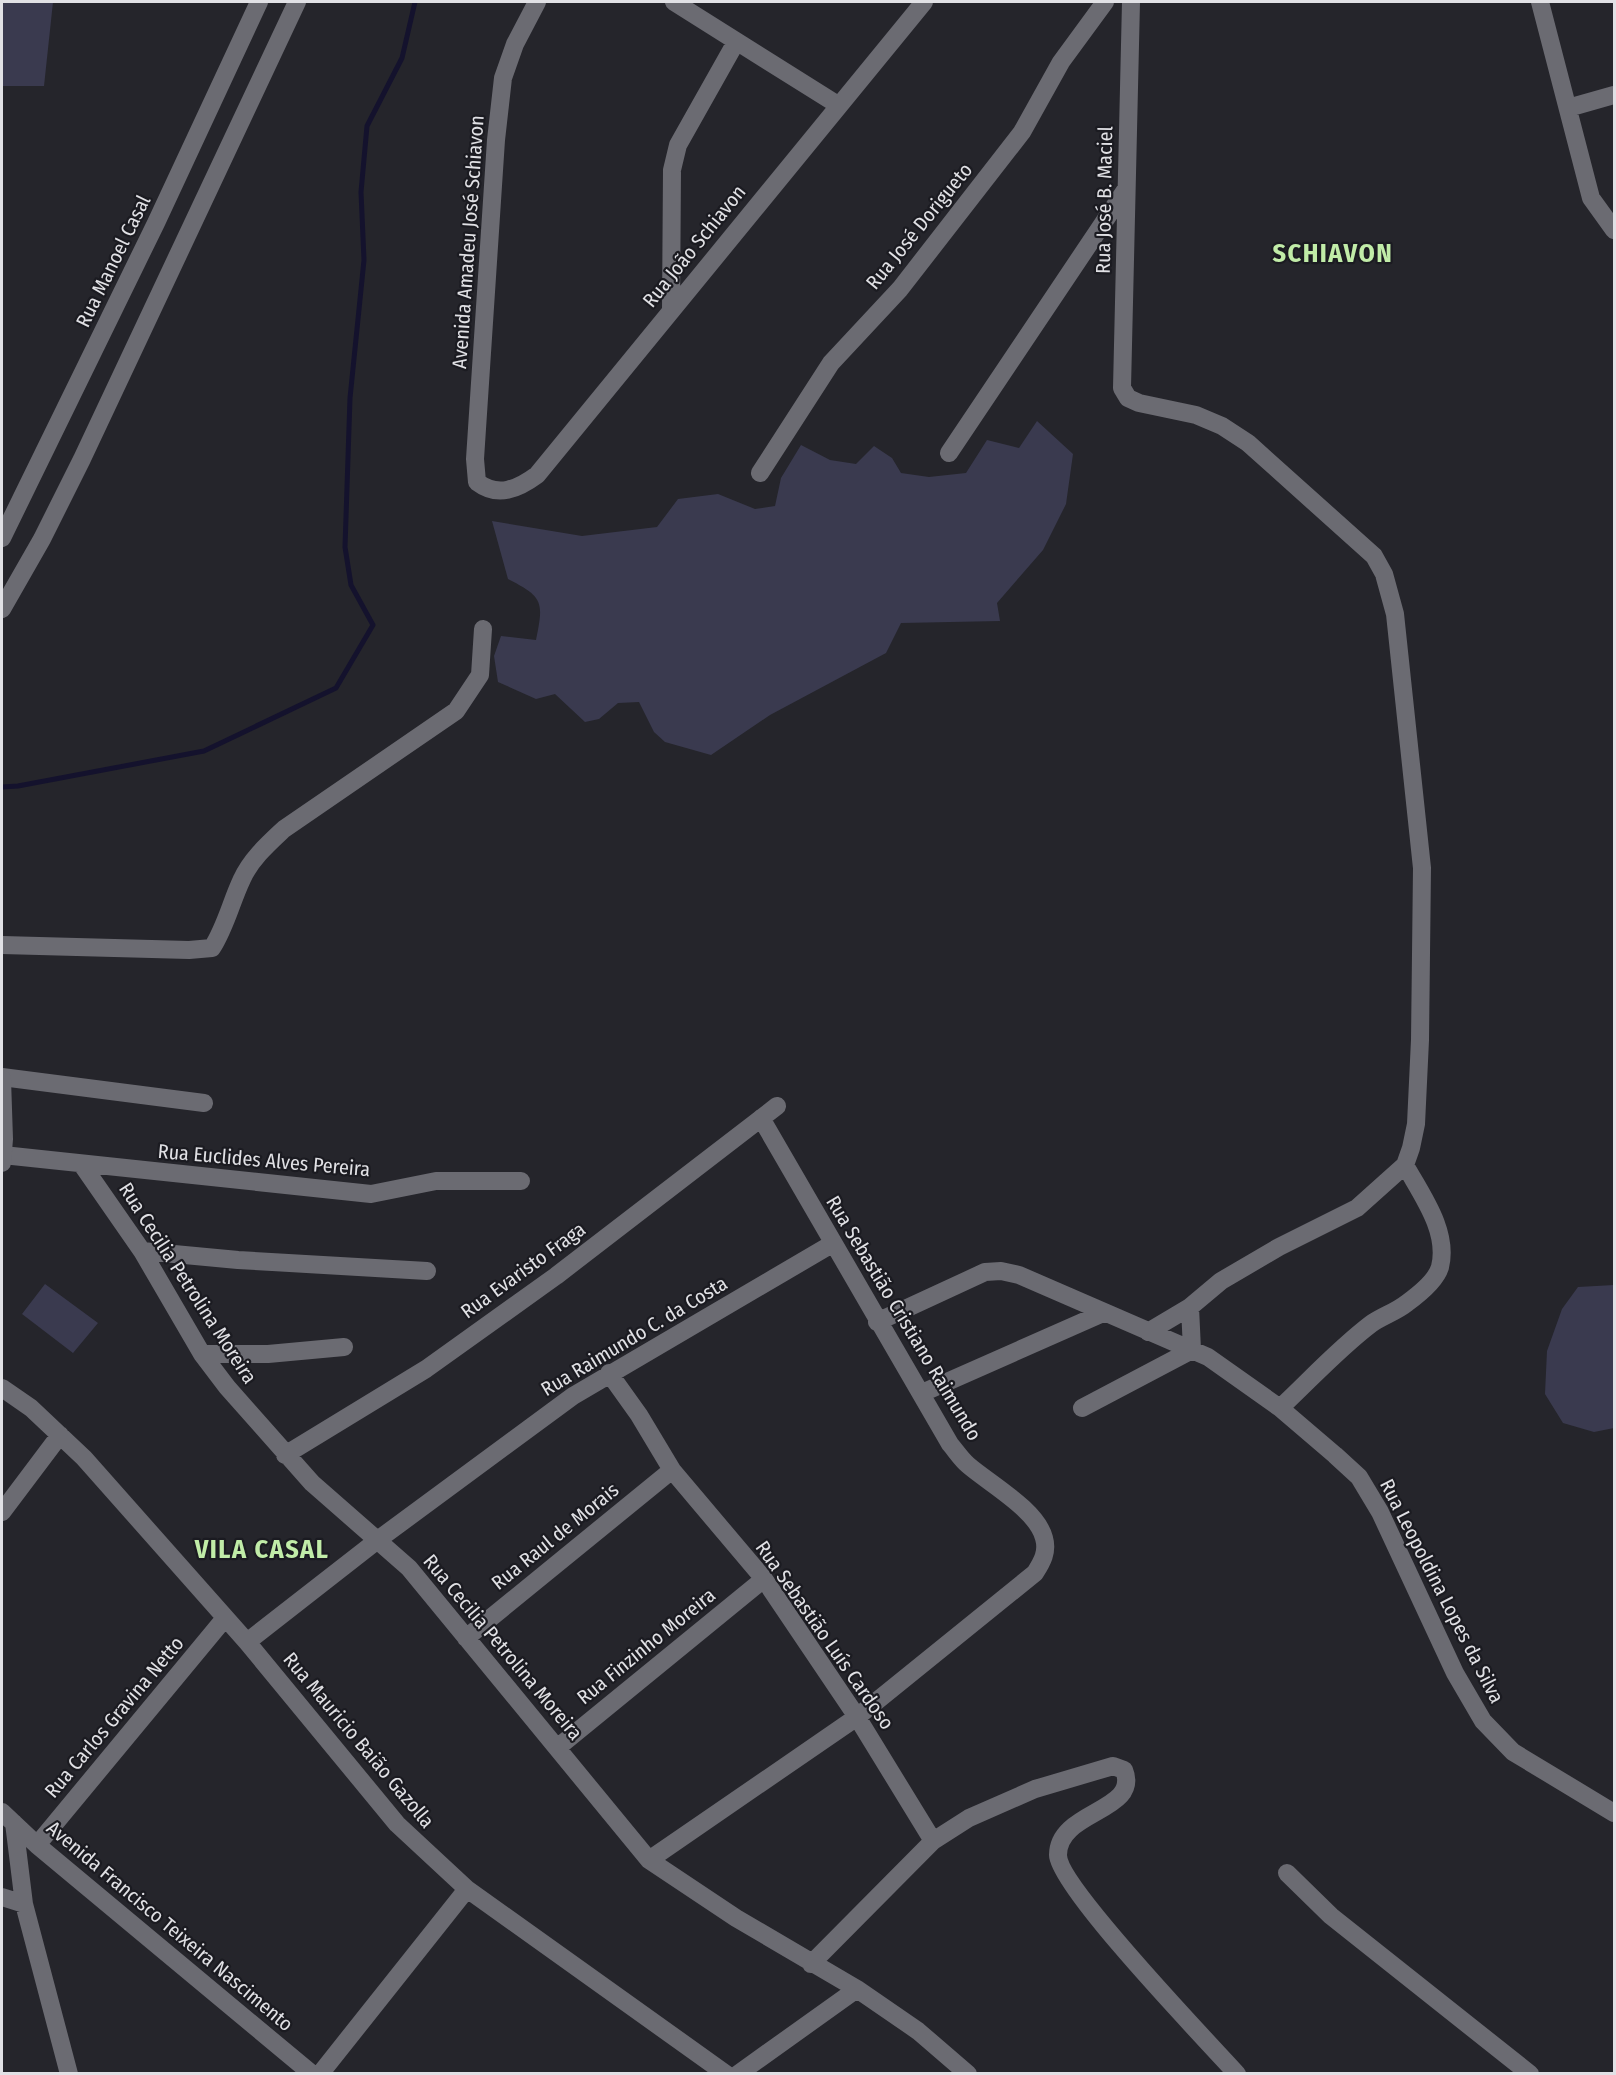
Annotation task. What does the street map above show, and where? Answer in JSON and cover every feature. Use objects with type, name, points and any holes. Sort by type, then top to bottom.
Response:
[{"type":"street","name":"Rua Manoel Casal","points":[[2,538],[156,223],[259,2]]},
{"type":"street","points":[[2,609],[42,539],[82,459],[297,2]]},
{"type":"street","name":"Avenida Amadeu José Schiavon","points":[[485,488],[477,482],[475,459],[497,129],[503,78],[514,44],[537,2]]},
{"type":"street","points":[[674,2],[838,105]]},
{"type":"street","name":"Rua João Schiavon","points":[[485,488],[498,491],[519,488],[537,475],[924,2]]},
{"type":"street","name":"Rua José Dorigueto","points":[[760,472],[831,363],[900,289],[1022,132],[1061,62],[1105,2]]},
{"type":"street","name":"Rua José B. Maciel","points":[[1131,2],[1122,388],[1128,398],[1139,403],[1196,415],[1222,426],[1248,443],[1374,556],[1384,574],[1395,614],[1422,868],[1420,1040],[1416,1124],[1405,1165]]},
{"type":"street","points":[[1540,2],[1591,198],[1614,230]]},
{"type":"street","points":[[672,310],[672,170],[676,153],[678,145],[736,42]]},
{"type":"street","points":[[1568,108],[1614,95]]},
{"type":"street","points":[[949,453],[1126,189]]},
{"type":"street","points":[[2,945],[189,950],[212,948],[224,929],[242,877],[261,851],[284,829],[456,711],[480,675],[483,629]]},
{"type":"street","points":[[2,1159],[2,1078],[204,1103]]},
{"type":"street","name":"Rua Evaristo Fraga","points":[[285,1455],[426,1369],[556,1276],[777,1106]]},
{"type":"street","name":"Rua Sebastião Cristiano Raimundo","points":[[649,1860],[857,1717],[1035,1573],[1045,1554],[1044,1538],[1038,1525],[1012,1499],[967,1464],[950,1444],[922,1393],[877,1322],[761,1118]]},
{"type":"street","name":"Rua Euclides Alves Pereira","points":[[2,1159],[371,1194],[436,1181],[521,1181]]},
{"type":"street","points":[[1148,1332],[1190,1307],[1221,1281],[1279,1247],[1357,1208],[1405,1165],[1436,1224],[1442,1252],[1440,1268],[1425,1288],[1405,1305],[1364,1330],[1281,1408]]},
{"type":"street","name":"Rua Cecilia Petrolina Moreira","points":[[83,1166],[142,1251],[202,1354],[257,1424],[285,1455],[348,1516],[379,1539],[409,1568],[649,1860],[811,1964],[857,1989],[918,2031],[968,2073]]},
{"type":"street","name":"Rua Raimundo C. da Costa","points":[[379,1539],[573,1396],[832,1244]]},
{"type":"street","points":[[142,1251],[238,1260],[427,1271]]},
{"type":"street","name":"Rua Leopoldina Lopes da Silva","points":[[877,1322],[985,1272],[1001,1271],[1019,1275],[1208,1357],[1281,1408],[1359,1477],[1405,1561],[1455,1673],[1483,1721],[1513,1752],[1614,1813]]},
{"type":"street","points":[[1082,1408],[1192,1350],[1190,1307]]},
{"type":"street","points":[[922,1393],[1103,1313]]},
{"type":"street","points":[[202,1354],[268,1354],[344,1347]]},
{"type":"street","name":"Rua Sebastião Luís Cardoso","points":[[609,1373],[639,1415],[672,1470],[764,1579],[857,1717],[933,1841]]},
{"type":"street","name":"Rua Mauricio Baião Gazolla","points":[[2,1388],[30,1408],[84,1458],[247,1642],[397,1824],[467,1889],[726,2073]]},
{"type":"street","points":[[2,1512],[60,1435]]},
{"type":"street","name":"Rua Raul de Morais","points":[[466,1638],[672,1470]]},
{"type":"street","points":[[247,1642],[379,1539]]},
{"type":"street","name":"Rua Finzinho Moreira","points":[[557,1748],[764,1579]]},
{"type":"street","name":"Rua Carlos Gravina Netto","points":[[37,1845],[225,1618]]},
{"type":"street","points":[[811,1964],[933,1841],[969,1818],[1035,1789],[1113,1766],[1124,1770],[1128,1779],[1126,1790],[1110,1805],[1077,1822],[1062,1838],[1058,1856],[1065,1877],[1144,1973],[1237,2073]]},
{"type":"street","points":[[8,1817],[24,1904],[69,2073]]},
{"type":"street","name":"Avenida Francisco Teixeira Nascimento","points":[[8,1817],[37,1845],[312,2073]]},
{"type":"street","points":[[1287,1873],[1331,1916],[1530,2073]]},
{"type":"street","points":[[320,2073],[467,1889]]},
{"type":"street","points":[[2,1897],[24,1904]]},
{"type":"street","points":[[738,2073],[857,1989]]},
{"type":"shaded area","points":[[2,2],[53,2],[44,86],[2,86]]},
{"type":"shaded area","points":[[1037,421],[1073,454],[1066,504],[1043,550],[997,603],[1000,621],[901,623],[886,653],[770,715],[711,755],[665,742],[654,732],[639,702],[618,703],[599,719],[585,722],[555,694],[536,699],[498,682],[494,656],[501,636],[536,640],[540,608],[534,596],[508,579],[492,521],[582,536],[657,527],[678,499],[718,494],[755,509],[775,506],[781,478],[801,445],[830,460],[856,464],[874,446],[892,458],[901,473],[929,477],[966,473],[987,440],[1019,448]]},
{"type":"shaded area","points":[[45,1284],[98,1323],[73,1353],[22,1314]]},
{"type":"shaded area","points":[[1614,1285],[1614,1428],[1594,1432],[1563,1423],[1545,1394],[1547,1351],[1562,1309],[1578,1287]]},
{"type":"waterway","points":[[2,787],[18,786],[204,751],[336,688],[373,625],[351,585],[345,547],[350,398],[364,260],[361,192],[367,126],[402,58],[415,2]]},
{"type":"district","name":"SCHIAVON","points":[[1333,253]]},
{"type":"district","name":"VILA CASAL","points":[[262,1549]]}]
